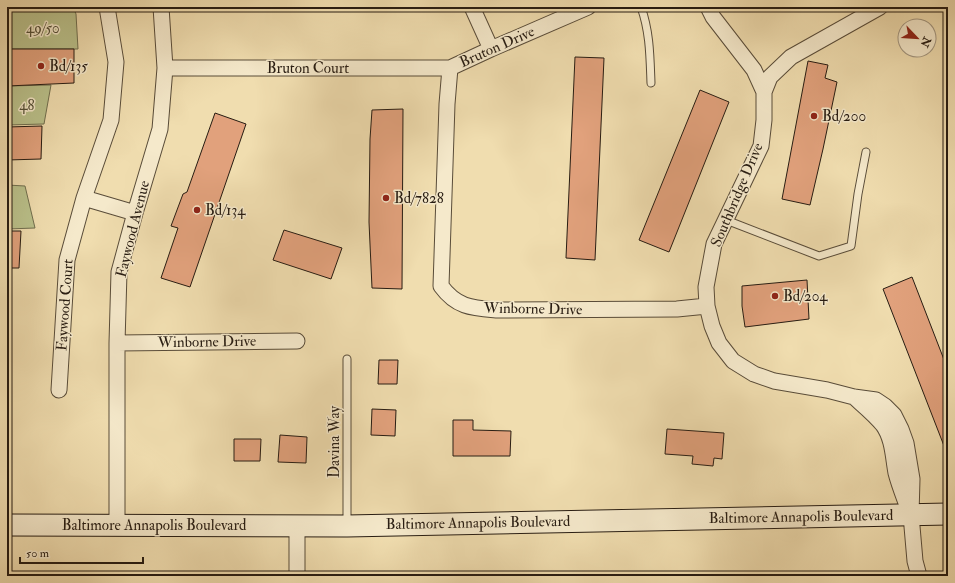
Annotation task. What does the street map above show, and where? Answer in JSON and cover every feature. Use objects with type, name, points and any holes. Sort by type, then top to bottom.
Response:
[{"type":"main road","name":"Baltimore Annapolis Boulevard","points":[[7,525],[347,526],[948,514]]},
{"type":"street","name":"Faywood Court","points":[[59,390],[67,260],[84,198],[111,120],[116,62],[107,7]]},
{"type":"street","name":"Faywood Avenue","points":[[117,525],[117,343],[119,272],[160,129],[165,68],[161,7]]},
{"type":"street","points":[[472,7],[491,49]]},
{"type":"street","name":"Bruton Drive","points":[[450,68],[588,7]]},
{"type":"street","name":"Southbridge Drive","points":[[708,7],[713,17],[754,70],[764,92],[764,120],[761,146],[714,244],[706,287],[707,306],[712,326],[719,343],[732,361],[754,374],[774,381],[827,390],[854,397],[884,426],[890,440],[898,481],[911,515],[915,561],[920,576]]},
{"type":"street","points":[[764,92],[770,77],[791,57],[880,7]]},
{"type":"street","name":"Bruton Court","points":[[165,68],[450,68]]},
{"type":"street","name":"Winborne Drive","points":[[450,68],[447,104],[441,286],[448,295],[458,302],[473,308],[498,310],[677,309],[707,306]]},
{"type":"street","points":[[84,198],[135,213]]},
{"type":"street","name":"Winborne Drive","points":[[117,343],[297,341]]},
{"type":"street","points":[[297,526],[297,576]]},
{"type":"lane","points":[[641,7],[649,37],[650,83]]},
{"type":"lane","points":[[726,220],[819,256],[851,246],[858,194],[866,152]]},
{"type":"lane","name":"Davina Way","points":[[347,359],[347,526]]},
{"type":"green space","name":"49/50","points":[[7,7],[73,7],[76,14],[78,49],[7,49]]},
{"type":"green space","name":"48","points":[[51,85],[44,124],[7,125],[7,86]]},
{"type":"green space","points":[[7,185],[25,186],[35,228],[7,229]]},
{"type":"building","name":"Bd/135","points":[[7,49],[74,49],[74,83],[7,86]]},
{"type":"building","points":[[575,57],[604,58],[595,260],[566,258]]},
{"type":"building","name":"Bd/200","points":[[808,61],[828,65],[825,78],[837,82],[810,205],[782,199]]},
{"type":"building","points":[[700,90],[729,102],[669,252],[639,240]]},
{"type":"building","name":"Bd/7828","points":[[403,109],[402,289],[372,288],[369,222],[370,139],[372,110]]},
{"type":"building","name":"Bd/134","points":[[215,113],[246,124],[190,287],[161,278],[178,228],[171,226],[183,194],[187,192]]},
{"type":"building","points":[[42,126],[41,159],[7,160],[7,127]]},
{"type":"building","points":[[284,230],[342,248],[331,279],[273,260]]},
{"type":"building","points":[[7,231],[21,231],[19,268],[7,268]]},
{"type":"building","points":[[912,277],[948,370],[948,450],[946,451],[883,289]]},
{"type":"building","name":"Bd/204","points":[[807,280],[809,319],[745,327],[742,306],[742,286]]},
{"type":"building","points":[[379,360],[398,360],[397,384],[378,384]]},
{"type":"building","points":[[372,409],[396,410],[395,436],[371,435]]},
{"type":"building","points":[[453,420],[473,420],[473,430],[511,431],[510,456],[453,456]]},
{"type":"building","points":[[667,429],[724,433],[722,459],[714,458],[713,466],[692,464],[693,456],[665,454]]},
{"type":"building","points":[[280,435],[307,437],[306,463],[278,462]]},
{"type":"building","points":[[234,439],[261,439],[260,461],[234,461]]},
{"type":"building","points":[[229,574],[243,574],[243,576],[229,576]]},
{"type":"place","name":"Bd/135","points":[[41,66]]},
{"type":"place","name":"Bd/200","points":[[814,116]]},
{"type":"place","name":"Bd/7828","points":[[386,198]]},
{"type":"place","name":"Bd/134","points":[[197,210]]},
{"type":"place","name":"Bd/204","points":[[775,296]]}]
